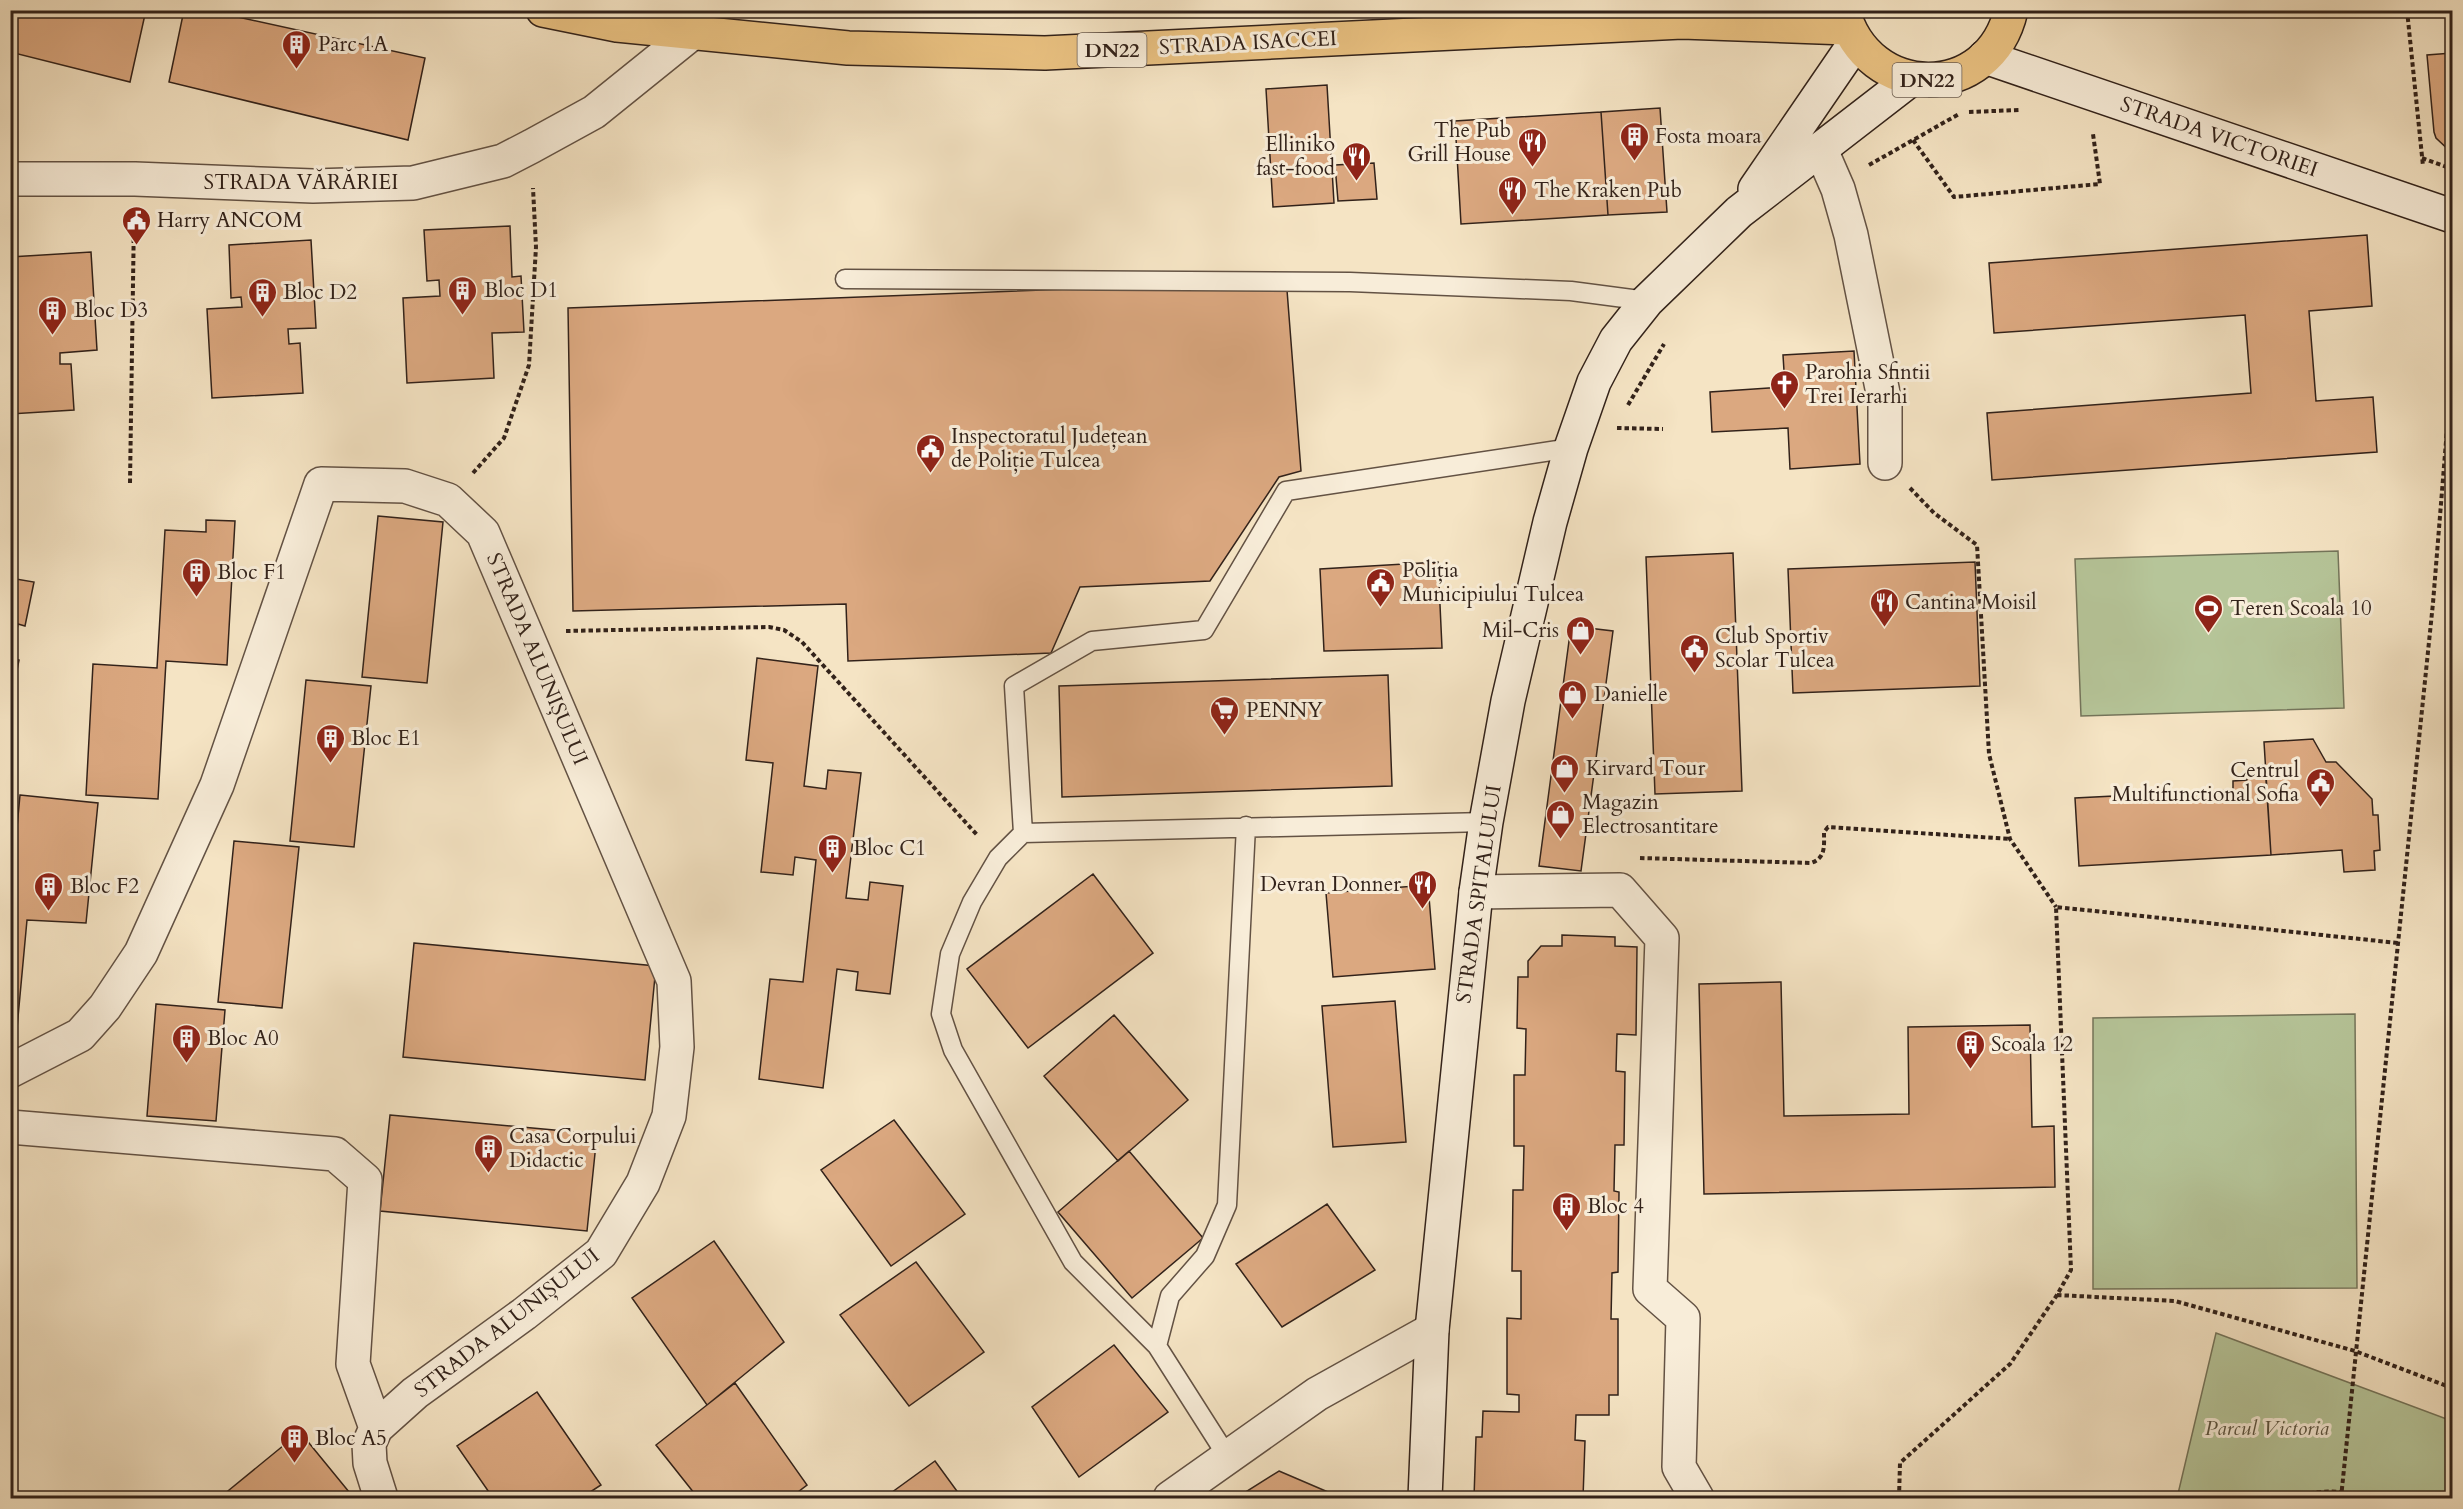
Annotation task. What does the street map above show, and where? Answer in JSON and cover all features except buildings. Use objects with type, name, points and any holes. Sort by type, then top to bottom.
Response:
[{"type":"main road","name":"STRADA ISACCEI","points":[[543,10],[617,25],[848,48],[1045,53],[1683,22],[1848,27]]},
{"type":"main road","name":"DN22","points":[[1848,27],[1870,59],[1889,72],[1911,79],[1931,80],[1951,77],[1969,69],[1985,57],[1999,41],[2011,10]]},
{"type":"street","name":"STRADA SPITALULUI","points":[[1739,212],[1848,27]]},
{"type":"street","name":"STRADA VĂRĂRIEI","points":[[10,179],[135,179],[313,186],[413,183],[503,161],[532,146],[594,112],[692,33]]},
{"type":"street","name":"STRADA VICTORIEI","points":[[1985,57],[2452,216]]},
{"type":"street","name":"STRADA SPITALULUI","points":[[1425,1498],[1432,1330],[1476,892],[1508,701],[1550,522],[1571,448],[1594,382],[1616,340],[1647,301],[1739,212],[1911,79]]},
{"type":"street","points":[[1821,150],[1838,189],[1851,235],[1885,403],[1885,463]]},
{"type":"street","name":"STRADA ALUNIȘULUI","points":[[10,1071],[80,1035],[105,1007],[141,953],[218,785],[321,484],[405,486],[448,500],[483,532],[674,981],[677,1047],[669,1116],[643,1183],[601,1253],[524,1314],[415,1393],[376,1428]]},
{"type":"street","points":[[1476,892],[1620,890],[1662,938],[1650,1289],[1683,1318],[1679,1467],[1697,1498]]},
{"type":"street","points":[[10,1127],[335,1154],[365,1180],[353,1364],[376,1428],[369,1444],[370,1463],[381,1498]]},
{"type":"street","points":[[1170,1498],[1317,1394],[1432,1330]]},
{"type":"lane","points":[[845,279],[1350,282],[1571,291],[1647,301]]},
{"type":"lane","points":[[1023,833],[1014,686],[1092,641],[1204,630],[1286,491],[1571,448]]},
{"type":"lane","points":[[1227,1456],[1157,1346],[1073,1262],[953,1050],[941,1014],[950,954],[972,902],[998,858],[1023,833],[1486,822]]},
{"type":"lane","points":[[1157,1346],[1170,1296],[1205,1256],[1227,1205],[1246,826]]},
{"type":"path","points":[[2407,10],[2423,168]]},
{"type":"path","points":[[1838,189],[1863,169],[1963,112],[2022,109]]},
{"type":"path","points":[[1913,140],[1954,197],[2100,184],[2091,124]]},
{"type":"path","points":[[448,500],[504,438],[529,365],[536,247],[532,146]]},
{"type":"path","points":[[2422,158],[2452,169]]},
{"type":"path","points":[[130,483],[135,179]]},
{"type":"path","points":[[1623,413],[1665,343]]},
{"type":"path","points":[[2341,1498],[2433,603],[2452,367]]},
{"type":"path","points":[[1617,423],[1616,428],[1663,429]]},
{"type":"path","points":[[1885,463],[1934,513],[1977,545],[1989,754],[2010,839],[2055,907],[2071,1270],[2058,1295],[2010,1364],[1900,1463],[1899,1498]]},
{"type":"path","points":[[526,632],[769,627],[784,630],[802,642],[998,858]]},
{"type":"path","points":[[1620,890],[1620,867],[1622,860],[1629,857],[1811,863],[1817,861],[1825,851],[1824,832],[1828,827],[2010,839]]},
{"type":"path","points":[[2055,907],[2398,943]]},
{"type":"path","points":[[2058,1295],[2175,1301],[2355,1351],[2452,1388]]},
{"type":"path","points":[[2295,1498],[2307,1494],[2342,1491],[2369,1498]]},
{"type":"green space","name":"Teren Scoala 10","points":[[2338,551],[2344,708],[2081,716],[2075,559]]},
{"type":"green space","points":[[2355,1014],[2357,1288],[2093,1289],[2093,1018]]},
{"type":"green space","name":"Parcul Victoria","points":[[2216,1333],[2452,1421],[2452,1498],[2177,1498]]},
{"type":"place","name":"Parc 1A","points":[[297,70]]},
{"type":"place","name":"Fosta moara","points":[[1634,162]]},
{"type":"place","name":"The Pub Grill House","points":[[1532,168]]},
{"type":"place","name":"Elliniko fast-food","points":[[1356,182]]},
{"type":"place","name":"The Kraken Pub","points":[[1513,216]]},
{"type":"place","name":"Harry ANCOM","points":[[136,246]]},
{"type":"place","name":"Bloc D1","points":[[463,316]]},
{"type":"place","name":"Bloc D2","points":[[262,318]]},
{"type":"place","name":"Bloc D3","points":[[53,336]]},
{"type":"place","name":"Parohia Sfintii Trei Ierarhi","points":[[1784,410]]},
{"type":"place","name":"Inspectoratul Județean de Poliție Tulcea","points":[[930,474]]},
{"type":"place","name":"Bloc F1","points":[[196,598]]},
{"type":"place","name":"Poliția Municipiului Tulcea","points":[[1381,608]]},
{"type":"place","name":"Cantina Moisil","points":[[1884,628]]},
{"type":"place","name":"Teren Scoala 10","points":[[2209,634]]},
{"type":"place","name":"Mil-Cris","points":[[1580,656]]},
{"type":"place","name":"Club Sportiv Scolar Tulcea","points":[[1694,674]]},
{"type":"place","name":"Danielle","points":[[1573,720]]},
{"type":"place","name":"PENNY","points":[[1225,736]]},
{"type":"place","name":"Bloc E1","points":[[330,764]]},
{"type":"place","name":"Kirvard Tour","points":[[1565,794]]},
{"type":"place","name":"Centrul Multifunctional Sofia","points":[[2320,808]]},
{"type":"place","name":"Magazin Electrosantitare","points":[[1561,840]]},
{"type":"place","name":"Bloc C1","points":[[832,874]]},
{"type":"place","name":"Devran Donner","points":[[1422,910]]},
{"type":"place","name":"Bloc F2","points":[[49,912]]},
{"type":"place","name":"Bloc A0","points":[[186,1064]]},
{"type":"place","name":"Scoala 12","points":[[1970,1070]]},
{"type":"place","name":"Casa Corpului Didactic","points":[[488,1174]]},
{"type":"place","name":"Bloc 4","points":[[1566,1232]]},
{"type":"place","name":"Bloc A5","points":[[294,1464]]}]
